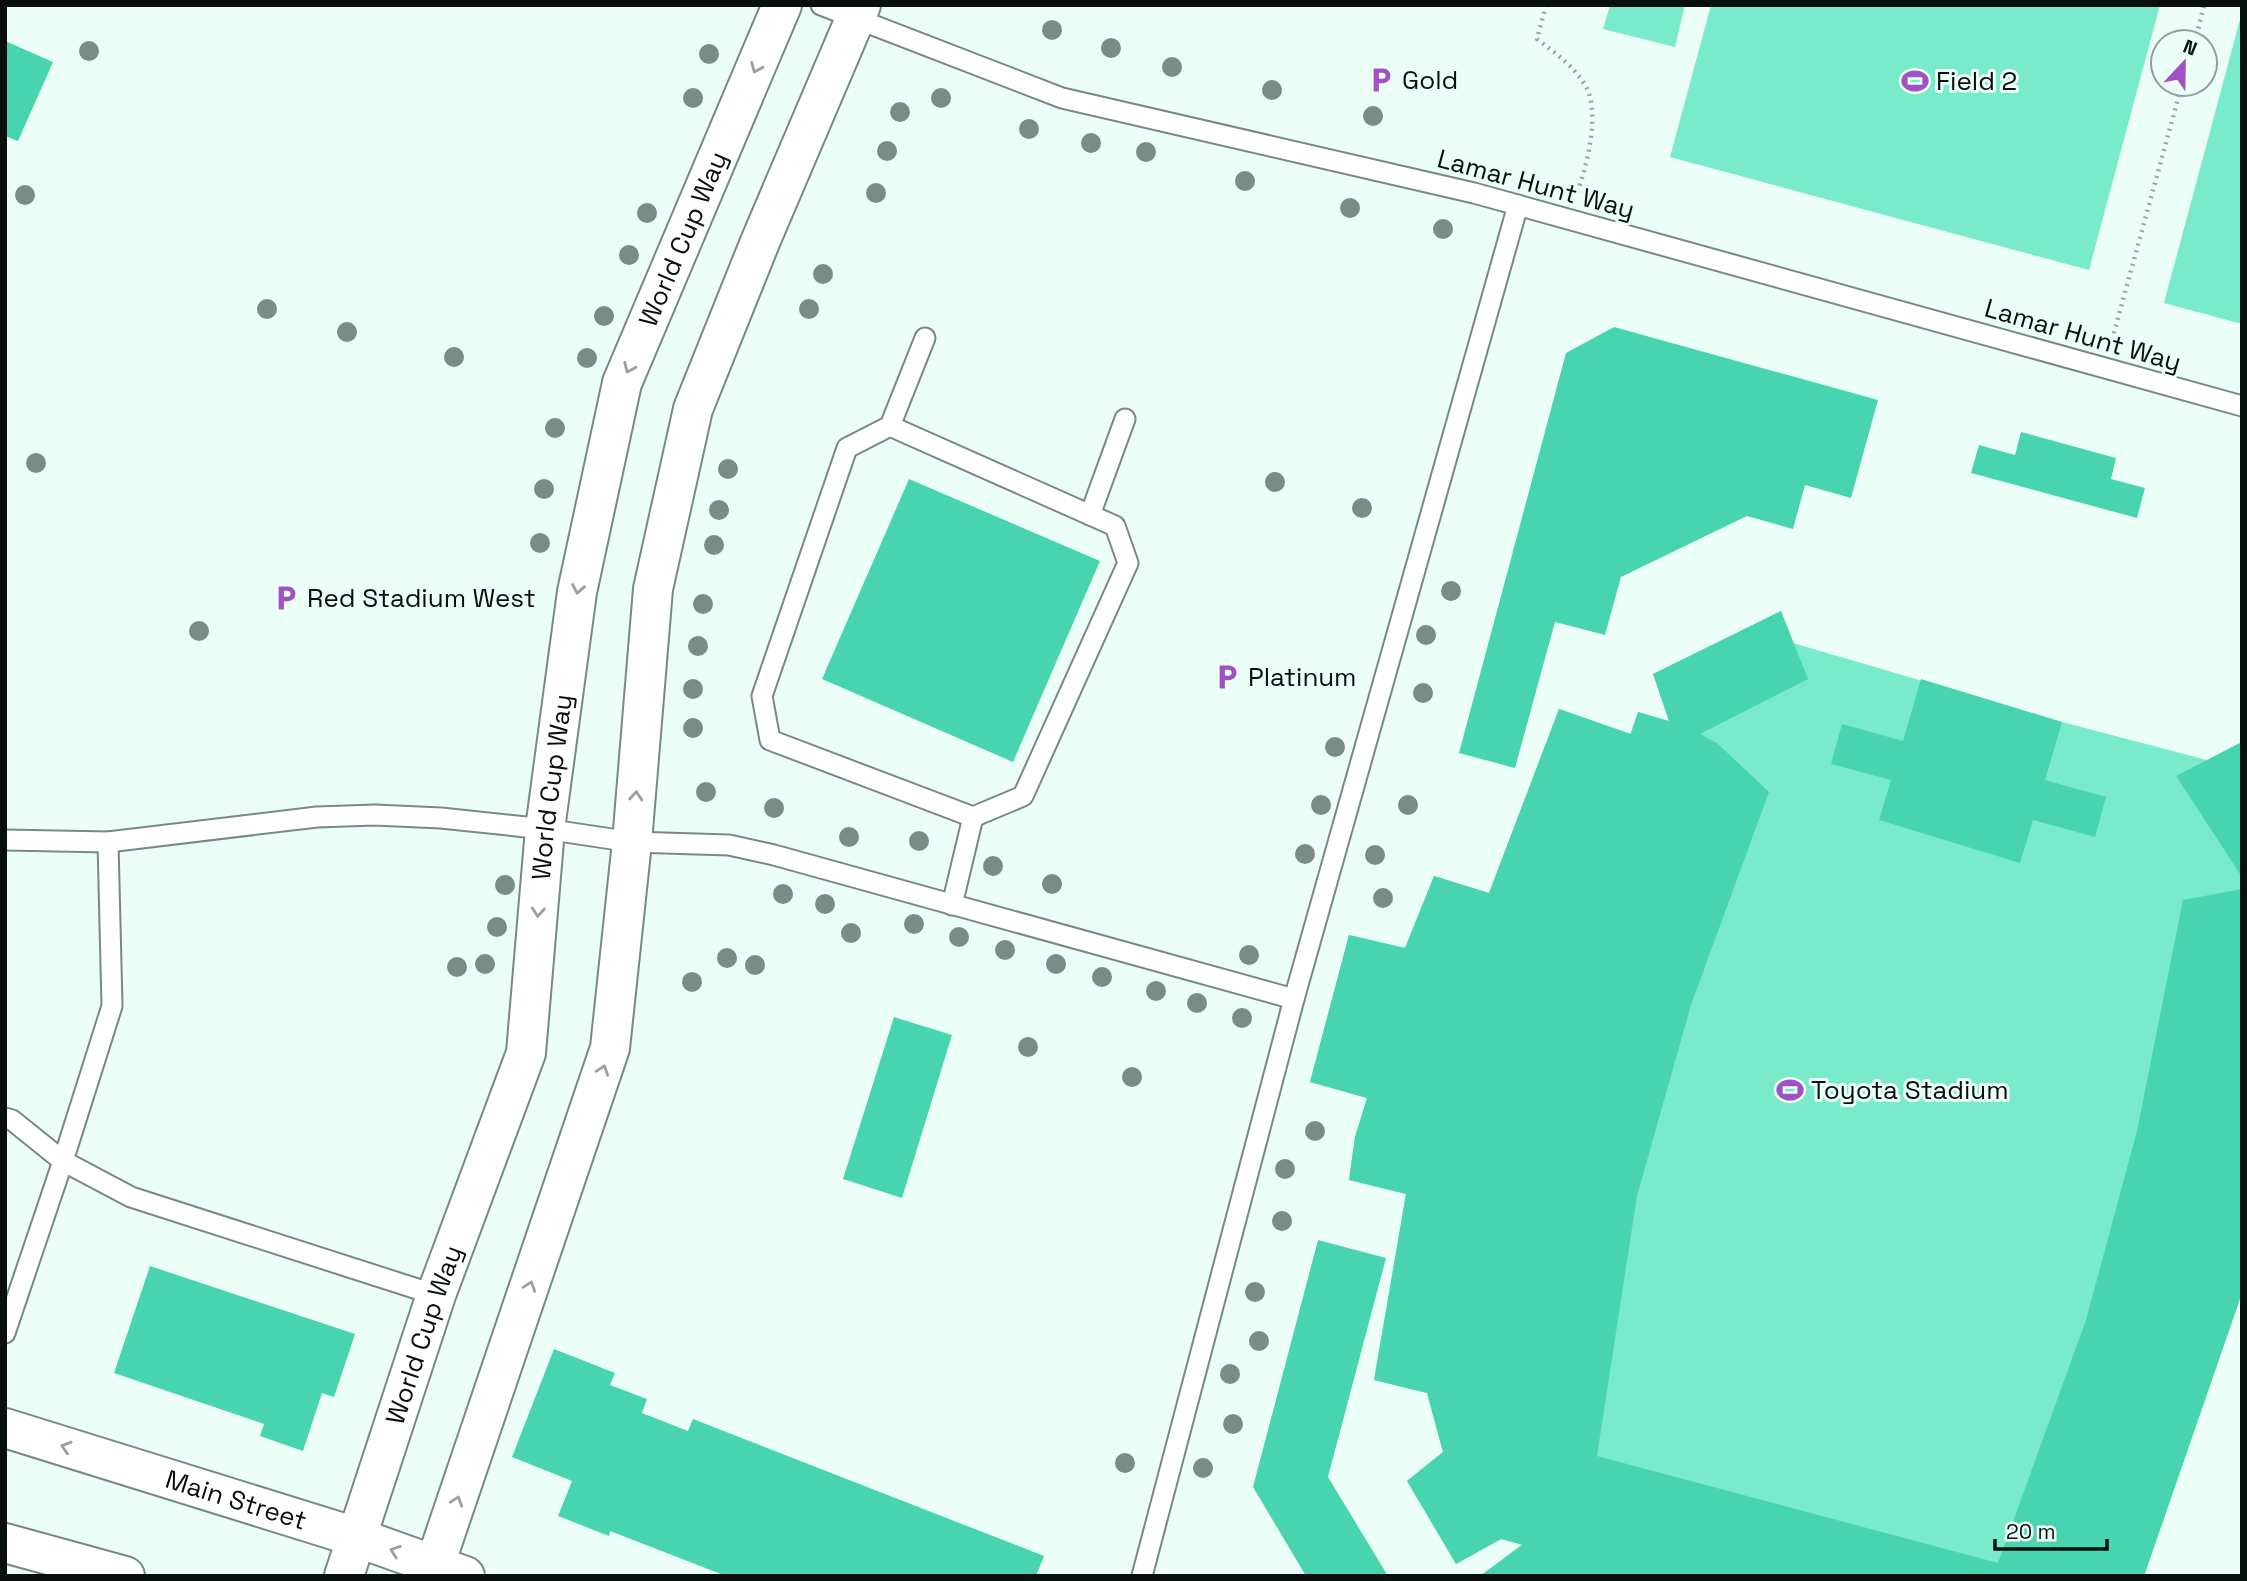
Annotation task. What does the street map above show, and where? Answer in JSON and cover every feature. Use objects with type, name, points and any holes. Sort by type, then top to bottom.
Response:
[{"type":"street","name":"World Cup Way","points":[[344,1576],[436,1294],[526,1053],[545,829],[577,592],[622,383],[782,5]]},
{"type":"street","points":[[444,1572],[610,1048],[632,842],[653,589],[693,409],[760,242],[858,12]]},
{"type":"street","name":"Main Street","points":[[5,1428],[356,1537],[444,1572]]},
{"type":"street","points":[[5,1543],[125,1576]]},
{"type":"lane","name":"Lamar Hunt Way","points":[[821,5],[858,12],[1062,98],[1518,205],[2242,406]]},
{"type":"lane","points":[[1142,1576],[1294,999],[1518,205]]},
{"type":"lane","points":[[890,426],[1115,526],[1128,563],[1023,796],[973,817],[770,740],[762,696],[847,448],[890,426],[925,338]]},
{"type":"lane","points":[[1090,515],[1125,419]]},
{"type":"lane","points":[[5,840],[108,842],[317,817],[375,815],[441,818],[632,842],[729,845],[774,855],[1294,999]]},
{"type":"lane","points":[[951,905],[973,817]]},
{"type":"lane","points":[[5,1333],[112,1006],[108,842]]},
{"type":"lane","points":[[5,1118],[12,1120],[63,1161],[131,1197],[436,1294]]},
{"type":"path","points":[[1546,5],[1538,39],[1569,64],[1587,87],[1591,107],[1588,157],[1567,218]]},
{"type":"path","points":[[2198,28],[2204,5]]},
{"type":"path","points":[[2105,368],[2178,98]]},
{"type":"green space","points":[[1610,5],[1685,5],[1675,47],[1603,29]]},
{"type":"green space","name":"Field 2","points":[[1711,5],[2160,5],[2154,28],[2149,28],[2149,46],[2089,270],[1670,157]]},
{"type":"green space","points":[[2242,12],[2242,324],[2164,303]]},
{"type":"green space","name":"Toyota Stadium","points":[[1781,611],[1793,643],[2062,722],[2207,760],[2242,742],[2242,1293],[2144,1576],[1480,1576],[1522,1544],[1501,1539],[1456,1564],[1407,1481],[1443,1452],[1427,1393],[1374,1380],[1406,1194],[1349,1180],[1355,1137],[1367,1098],[1310,1082],[1349,935],[1405,948],[1434,876],[1489,893],[1559,709],[1630,734],[1638,712],[1669,721],[1653,674]]},
{"type":"building","points":[[5,41],[53,62],[18,141],[5,136]]},
{"type":"building","points":[[1614,327],[1878,400],[1851,498],[1805,485],[1793,529],[1747,516],[1621,577],[1605,635],[1555,622],[1515,768],[1459,753],[1566,353]]},
{"type":"building","points":[[2021,432],[2116,458],[2111,479],[2145,488],[2137,518],[1971,473],[1979,445],[2015,455]]},
{"type":"building","points":[[909,479],[1100,561],[1013,762],[822,679]]},
{"type":"building","points":[[1781,611],[1808,679],[1700,734],[1717,743],[1769,792],[1691,1005],[1637,1196],[1597,1456],[1998,1563],[2086,1320],[2137,1131],[2183,900],[2242,889],[2242,1293],[2144,1576],[1480,1576],[1523,1545],[1501,1539],[1456,1564],[1407,1481],[1443,1452],[1427,1393],[1374,1380],[1406,1194],[1349,1180],[1355,1137],[1367,1098],[1310,1082],[1349,935],[1405,948],[1434,876],[1489,893],[1559,709],[1631,734],[1638,712],[1669,721],[1653,674]]},
{"type":"building","points":[[1921,679],[2062,722],[2045,780],[2106,797],[2095,837],[2033,820],[2020,863],[1879,820],[1891,780],[1831,764],[1842,724],[1903,741]]},
{"type":"building","points":[[2242,742],[2242,877],[2176,776]]},
{"type":"building","points":[[894,1017],[952,1035],[902,1198],[843,1179]]},
{"type":"building","points":[[1318,1240],[1386,1258],[1328,1477],[1388,1576],[1306,1576],[1253,1487]]},
{"type":"building","points":[[150,1266],[355,1334],[334,1397],[322,1393],[303,1451],[260,1436],[264,1424],[114,1373]]},
{"type":"building","points":[[554,1349],[615,1373],[610,1385],[647,1399],[642,1413],[688,1431],[693,1419],[1044,1556],[1036,1576],[726,1576],[610,1531],[609,1536],[558,1516],[572,1481],[512,1457]]},
{"type":"place","name":"Gold","points":[[1381,80]]},
{"type":"place","name":"Field 2","points":[[1915,81]]},
{"type":"place","name":"Red Stadium West","points":[[286,598]]},
{"type":"place","name":"Platinum","points":[[1227,677]]},
{"type":"place","name":"Toyota Stadium","points":[[1790,1090]]}]
